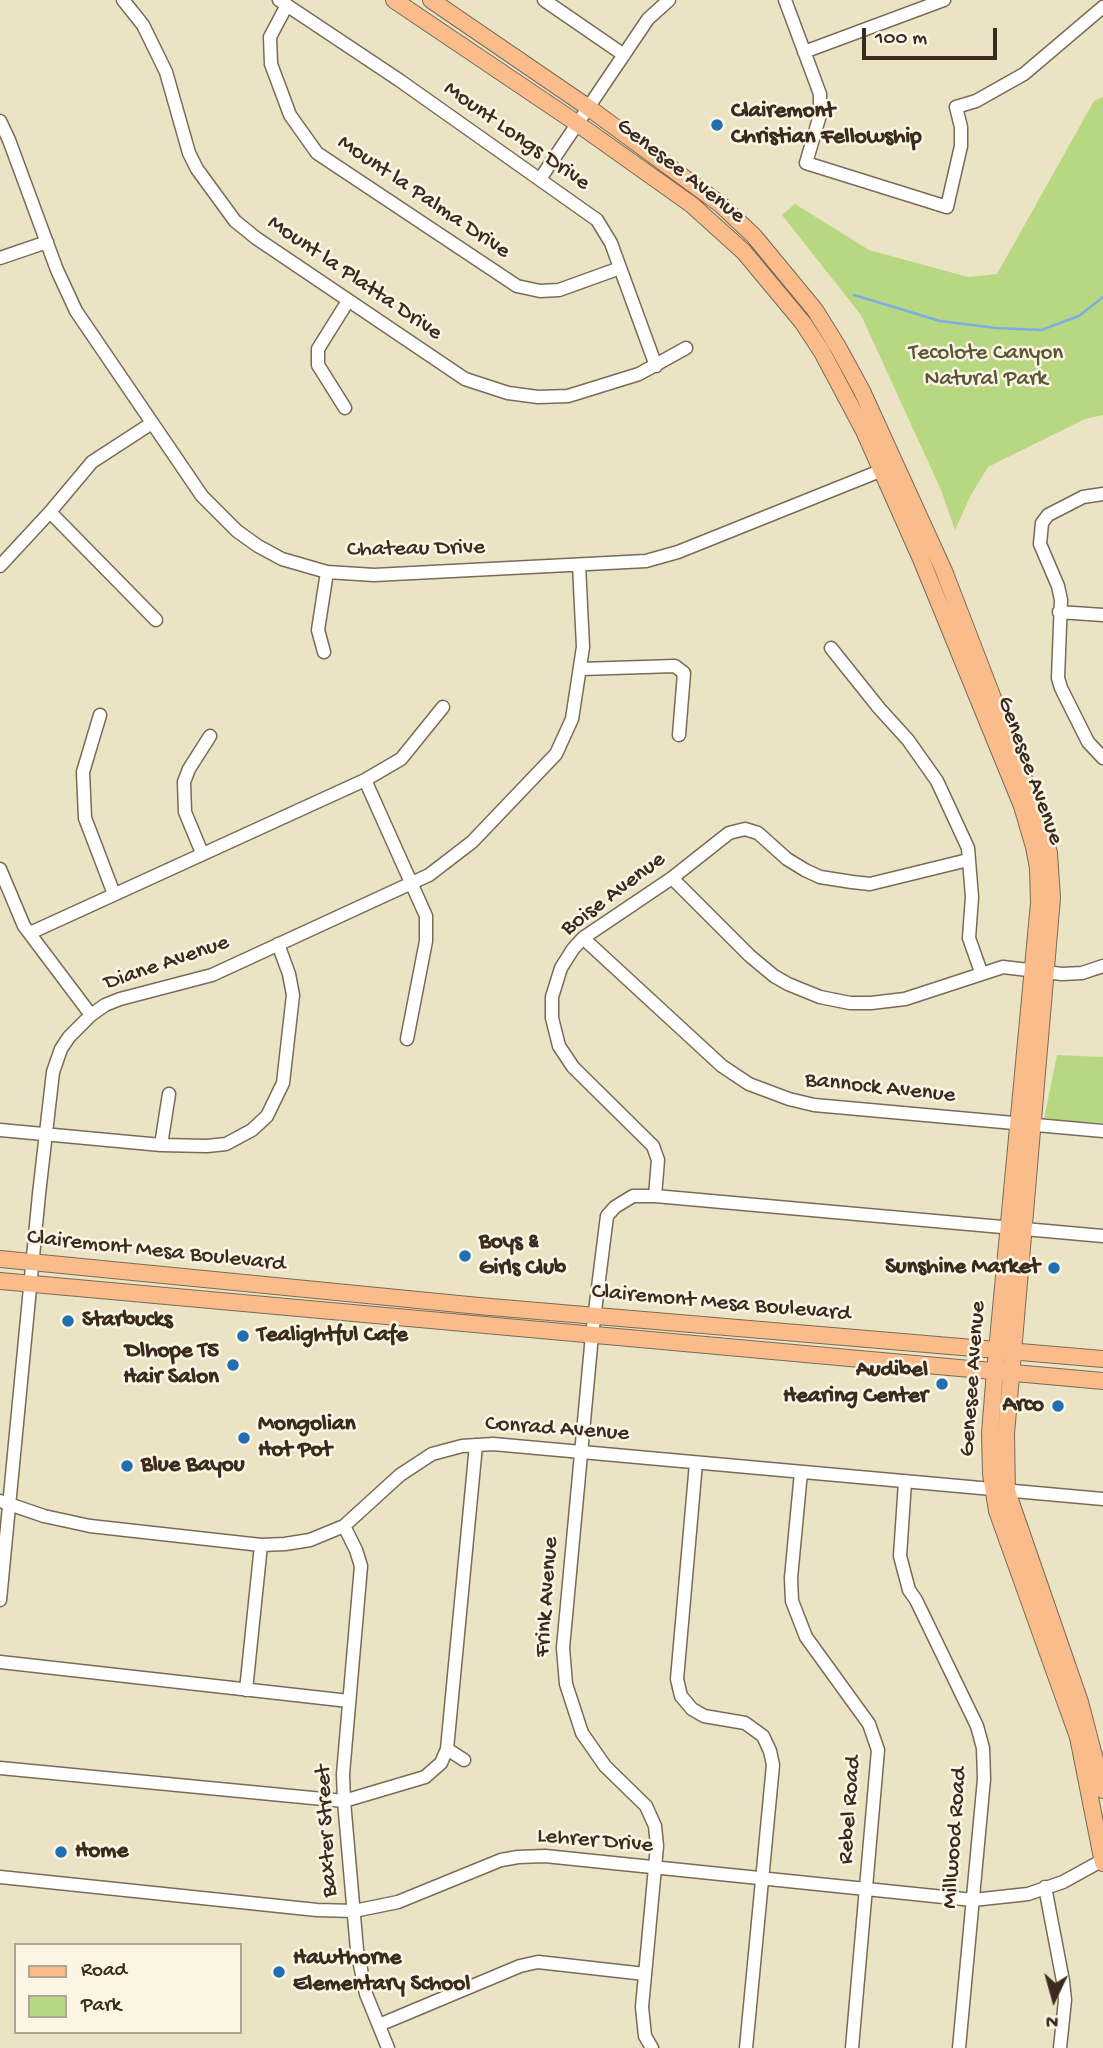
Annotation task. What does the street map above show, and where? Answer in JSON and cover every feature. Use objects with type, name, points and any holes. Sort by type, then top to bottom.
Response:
[{"type":"main road","name":"Genesee Avenue","points":[[394,0],[578,124],[692,205],[715,224],[757,267],[803,323],[822,352],[864,431],[962,657],[1030,830],[1038,868],[1040,972]]},
{"type":"main road","name":"Genesee Avenue","points":[[431,0],[589,108],[720,204],[754,236],[815,310],[838,347],[897,465],[944,571],[1042,829],[1052,880],[1040,972],[1003,1372],[1005,1446],[997,1511],[1078,1737],[1103,1861]]},
{"type":"main road","name":"Clairemont Mesa Boulevard","points":[[0,1259],[594,1316],[1103,1359]]},
{"type":"main road","name":"Clairemont Mesa Boulevard","points":[[0,1280],[1103,1381]]},
{"type":"main road","name":"Genesee Avenue","points":[[1000,1490],[1080,1702],[1103,1790]]},
{"type":"street","points":[[544,0],[624,55]]},
{"type":"street","points":[[540,178],[648,19],[668,0]]},
{"type":"street","points":[[785,0],[820,94],[821,115],[806,163],[947,207],[961,146],[961,127],[956,107],[976,101],[1024,74],[1103,7]]},
{"type":"street","points":[[804,52],[944,0]]},
{"type":"street","name":"Mount la Platta Drive","points":[[131,3],[166,72],[197,169],[235,221],[256,238],[465,379],[508,393],[538,397],[568,396],[606,386],[656,366],[686,348]]},
{"type":"street","name":"Mount Longs Drive","points":[[283,3],[540,178],[597,220],[611,243],[656,366]]},
{"type":"street","name":"Mount la Palma Drive","points":[[283,3],[270,37],[271,64],[290,115],[317,153],[517,286],[540,291],[559,290],[620,268]]},
{"type":"street","name":"Chateau Drive","points":[[0,121],[76,311],[202,496],[237,531],[282,559],[327,572],[374,575],[646,561],[678,552],[897,465]]},
{"type":"street","points":[[0,258],[47,242]]},
{"type":"street","points":[[345,408],[318,365],[318,349],[348,301]]},
{"type":"street","points":[[0,566],[51,512],[92,462],[152,423]]},
{"type":"street","points":[[1103,494],[1083,496],[1048,515],[1040,531],[1040,544],[1058,586],[1061,600],[1058,678],[1088,742],[1103,758]]},
{"type":"street","points":[[51,512],[156,620]]},
{"type":"street","name":"Diane Avenue","points":[[0,1600],[5,1502],[53,1072],[61,1049],[91,1015],[120,999],[212,975],[429,875],[472,842],[556,754],[572,719],[583,648],[579,565]]},
{"type":"street","points":[[324,652],[318,630],[327,572]]},
{"type":"street","points":[[1059,612],[1103,615]]},
{"type":"street","points":[[831,648],[908,740],[937,781],[968,848],[972,897],[969,938],[981,972]]},
{"type":"street","points":[[581,669],[675,666],[684,673],[679,735]]},
{"type":"street","points":[[30,933],[365,780],[401,759],[443,707]]},
{"type":"street","points":[[100,715],[83,772],[85,818],[114,894]]},
{"type":"street","points":[[202,853],[185,812],[184,782],[210,736]]},
{"type":"street","points":[[365,780],[426,916],[426,941],[407,1039]]},
{"type":"street","name":"Boise Avenue","points":[[655,1196],[658,1160],[653,1146],[573,1067],[559,1046],[552,1018],[552,998],[567,957],[583,938],[672,878],[729,833],[745,830],[758,833],[787,859],[805,870],[820,877],[852,883],[870,884],[968,860]]},
{"type":"street","points":[[0,869],[24,926],[91,1015]]},
{"type":"street","points":[[672,878],[750,956],[774,976],[820,997],[850,1003],[905,999],[1003,967],[1040,972],[1082,973],[1103,966]]},
{"type":"street","name":"Bannock Avenue","points":[[583,938],[722,1066],[749,1084],[789,1099],[814,1105],[1103,1131]]},
{"type":"street","points":[[0,1130],[161,1145],[207,1146],[226,1144],[239,1138],[267,1116],[283,1083],[293,995],[278,944]]},
{"type":"street","points":[[161,1145],[169,1094]]},
{"type":"street","name":"Frink Avenue","points":[[652,2048],[645,2036],[642,2007],[657,1846],[655,1826],[646,1806],[605,1766],[582,1733],[566,1685],[563,1647],[592,1335],[607,1216],[615,1207],[633,1196],[655,1196],[1103,1236]]},
{"type":"street","points":[[0,1768],[344,1801],[425,1777],[441,1763],[447,1749],[476,1445]]},
{"type":"street","name":"Conrad Avenue","points":[[5,1502],[44,1516],[90,1526],[261,1545],[310,1540],[344,1526],[416,1462],[432,1454],[476,1445],[1103,1499]]},
{"type":"street","points":[[696,1463],[677,1679],[681,1696],[692,1709],[705,1716],[745,1723],[763,1736],[773,1765],[746,2048]]},
{"type":"street","name":"Rebel Road","points":[[801,1472],[791,1578],[792,1601],[806,1637],[869,1724],[878,1750],[852,2048]]},
{"type":"street","name":"Millwood Road","points":[[905,1482],[900,1556],[909,1590],[977,1726],[983,1748],[984,1779],[974,1900],[958,2048]]},
{"type":"street","name":"Baxter Street","points":[[344,1526],[361,1566],[343,1773],[344,1801],[357,1950],[366,1994],[388,2048]]},
{"type":"street","points":[[246,1690],[261,1545]]},
{"type":"street","points":[[0,1662],[349,1701]]},
{"type":"street","points":[[447,1749],[464,1760]]},
{"type":"street","name":"Lehrer Drive","points":[[0,1877],[317,1910],[354,1911],[398,1902],[501,1860],[518,1857],[545,1856],[974,1900],[1028,1894],[1063,1882],[1103,1861]]},
{"type":"street","points":[[1045,1887],[1065,2000],[1060,2048]]},
{"type":"street","points":[[379,2025],[520,1966],[538,1962],[645,1974]]},
{"type":"green space","name":"Tecolote Canyon Natural Park","points":[[1103,97],[1103,415],[1085,419],[988,467],[955,530],[941,490],[861,315],[782,215],[795,204],[869,250],[968,277],[997,274],[1094,101]]},
{"type":"green space","points":[[1057,1055],[1103,1057],[1103,1123],[1044,1119]]},
{"type":"waterway","points":[[854,295],[940,321],[1041,330],[1079,316],[1103,297]]},
{"type":"place","name":"Clairemont Christian Fellowship","points":[[717,125]]},
{"type":"place","name":"Boys & Girls Club","points":[[465,1256]]},
{"type":"place","name":"Sunshine Market","points":[[1054,1268]]},
{"type":"place","name":"Starbucks","points":[[68,1321]]},
{"type":"place","name":"Tealightful Cafe","points":[[243,1336]]},
{"type":"place","name":"Dlhope T5 Hair Salon","points":[[233,1365]]},
{"type":"place","name":"Audibel Hearing Center","points":[[942,1384]]},
{"type":"place","name":"Arco","points":[[1058,1406]]},
{"type":"place","name":"Mongolian Hot Pot","points":[[244,1438]]},
{"type":"place","name":"Blue Bayou","points":[[127,1466]]},
{"type":"place","name":"Home","points":[[61,1852]]},
{"type":"place","name":"Hawthorne Elementary School","points":[[279,1972]]}]
